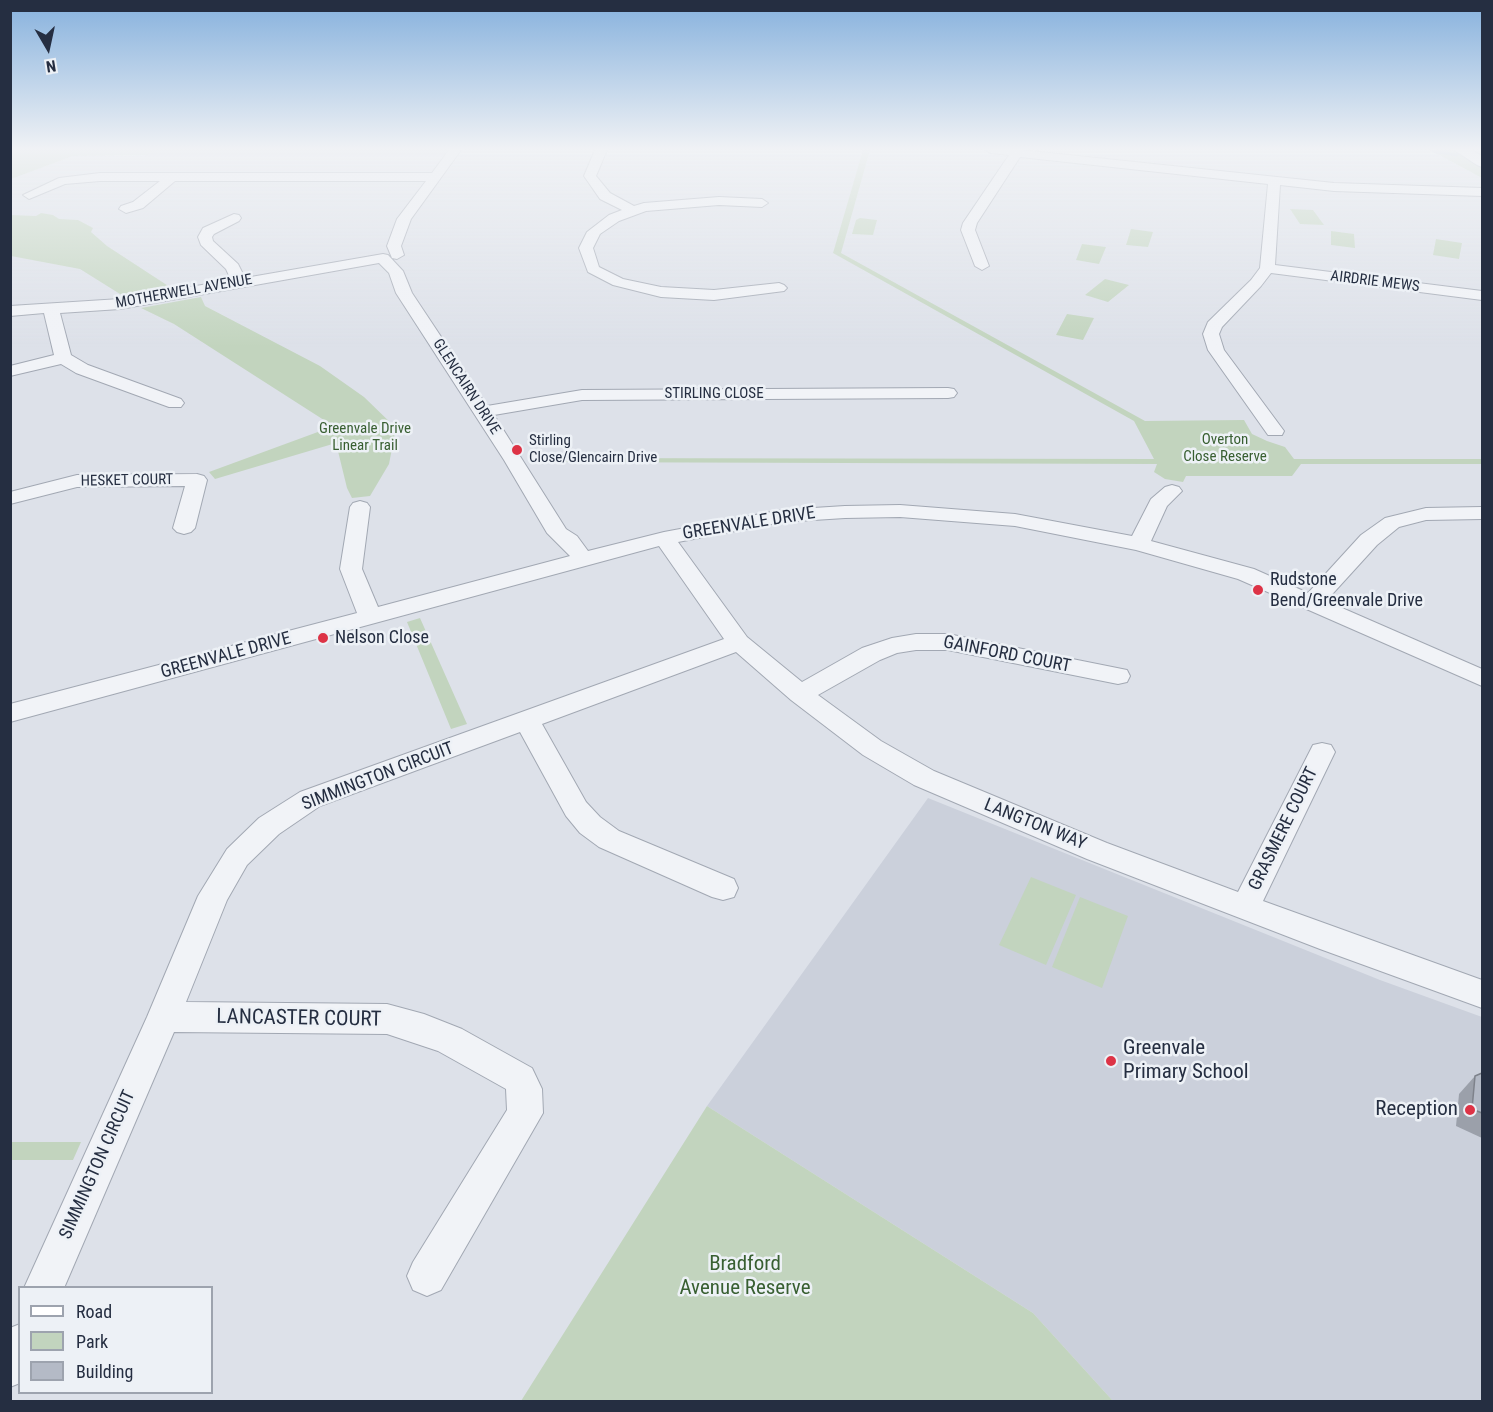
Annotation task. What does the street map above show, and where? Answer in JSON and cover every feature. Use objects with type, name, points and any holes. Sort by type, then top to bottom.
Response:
[{"type":"street","points":[[391,259],[406,216]]},
{"type":"street","points":[[620,216],[594,232],[586,248],[593,268],[618,282],[661,292],[714,295],[779,288]]},
{"type":"street","points":[[975,216],[968,230],[982,266]]},
{"type":"street","points":[[1271,216],[1267,268],[1256,283],[1214,326],[1211,334],[1216,350],[1275,431]]},
{"type":"street","points":[[234,218],[208,231],[205,237],[206,242],[233,267],[240,283]]},
{"type":"street","name":"MOTHERWELL AVENUE","points":[[10,311],[120,304],[391,259]]},
{"type":"street","name":"GLENCAIRN DRIVE","points":[[391,259],[404,292],[514,460],[558,533],[558,544],[576,560]]},
{"type":"street","name":"AIRDRIE MEWS","points":[[1267,268],[1482,296]]},
{"type":"street","points":[[51,309],[63,358]]},
{"type":"street","points":[[10,371],[63,358],[82,369],[175,403]]},
{"type":"street","name":"STIRLING CLOSE","points":[[481,412],[582,395],[948,393]]},
{"type":"street","name":"HESKET COURT","points":[[10,498],[77,481],[197,480],[184,528]]},
{"type":"street","points":[[1139,544],[1158,503],[1172,492]]},
{"type":"street","points":[[360,507],[351,568],[371,618]]},
{"type":"street","name":"GREENVALE DRIVE","points":[[10,713],[664,538],[783,516],[900,511],[1015,520],[1139,544],[1246,574],[1482,678]]},
{"type":"street","points":[[1312,602],[1385,526],[1412,515],[1475,513],[1482,530]]},
{"type":"street","name":"LANGTON WAY","points":[[664,538],[739,642],[800,694],[872,747],[924,778],[1097,851],[1482,994]]},
{"type":"street","name":"SIMMINGTON CIRCUIT","points":[[44,1286],[164,1017],[213,896],[237,857],[269,826],[310,799],[739,642]]},
{"type":"street","name":"GAINFORD COURT","points":[[800,694],[871,654],[892,646],[916,642],[948,642],[1118,676]]},
{"type":"street","points":[[527,721],[576,809],[590,825],[609,839],[723,888]]},
{"type":"street","name":"GRASMERE COURT","points":[[1245,907],[1322,752]]},
{"type":"street","name":"LANCASTER COURT","points":[[164,1017],[387,1019],[424,1029],[450,1040],[520,1079],[524,1089],[525,1113],[427,1276]]},
{"type":"street","points":[[10,1366],[18,1349]]},
{"type":"shaded area","name":"Greenvale Primary School","points":[[928,798],[1380,980],[1482,1017],[1482,1401],[1113,1401],[1033,1313],[707,1106]]},
{"type":"green space","points":[[11,216],[54,216],[59,219],[78,220],[93,228],[91,232],[107,246],[176,291],[128,299],[80,269],[11,256]]},
{"type":"green space","name":"Overton Close Reserve","points":[[844,216],[851,216],[841,253],[1145,421],[1244,420],[1252,434],[1285,447],[1294,459],[1482,459],[1482,464],[1301,464],[1292,476],[1186,476],[1183,482],[1165,479],[1154,472],[1157,464],[533,462],[531,458],[1154,459],[1134,421],[833,253]]},
{"type":"green space","points":[[1295,216],[1317,216],[1324,225],[1300,224]]},
{"type":"green space","points":[[860,218],[877,220],[873,235],[852,234],[856,220]]},
{"type":"green space","points":[[1131,229],[1153,232],[1148,247],[1126,245]]},
{"type":"green space","points":[[1331,231],[1354,234],[1355,248],[1331,245]]},
{"type":"green space","points":[[1436,239],[1462,243],[1459,259],[1433,255]]},
{"type":"green space","points":[[1082,244],[1106,247],[1099,264],[1076,260]]},
{"type":"green space","points":[[1105,279],[1129,285],[1108,302],[1085,295]]},
{"type":"green space","name":"Greenvale Drive Linear Trail","points":[[201,297],[205,306],[320,366],[364,397],[396,428],[389,464],[370,496],[352,498],[347,488],[336,443],[215,479],[209,472],[326,429],[327,422],[174,324],[141,308]]},
{"type":"green space","points":[[1067,314],[1094,318],[1083,340],[1056,335]]},
{"type":"green space","points":[[420,618],[467,724],[451,729],[407,622]]},
{"type":"green space","points":[[1031,877],[1076,895],[1046,965],[999,945]]},
{"type":"green space","points":[[1080,897],[1128,916],[1102,988],[1052,967]]},
{"type":"green space","name":"Bradford Avenue Reserve","points":[[707,1106],[1033,1313],[1113,1401],[521,1401]]},
{"type":"green space","points":[[10,1142],[81,1142],[73,1160],[11,1160]]},
{"type":"building","points":[[1482,1073],[1482,1113],[1472,1109],[1475,1076]]},
{"type":"place","name":"Stirling Close/Glencairn Drive","points":[[517,450]]},
{"type":"place","name":"Rudstone Bend/Greenvale Drive","points":[[1258,590]]},
{"type":"place","name":"Nelson Close","points":[[323,638]]},
{"type":"place","name":"Greenvale Primary School","points":[[1111,1061]]},
{"type":"place","name":"Reception","points":[[1470,1110]]}]
